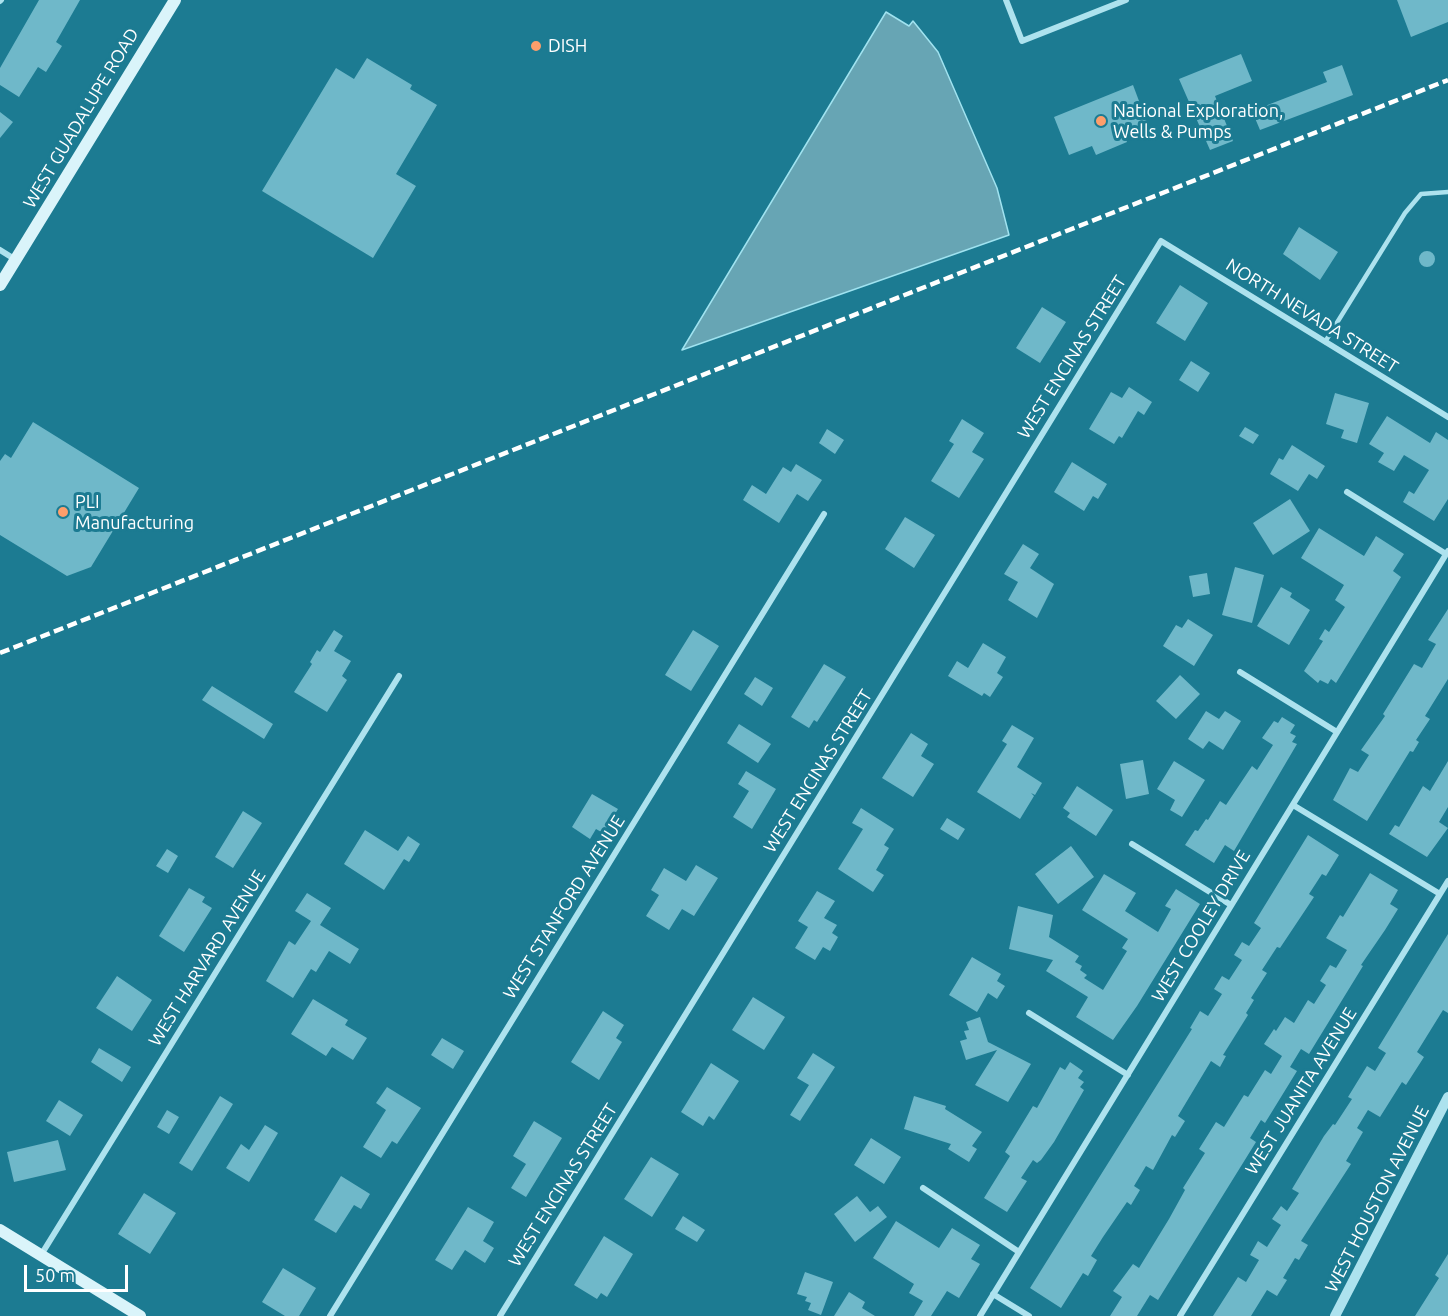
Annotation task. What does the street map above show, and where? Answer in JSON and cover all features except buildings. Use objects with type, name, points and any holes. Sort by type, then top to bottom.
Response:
[{"type":"main road","name":"WEST GUADALUPE ROAD","points":[[0,285],[174,0]]},
{"type":"main road","points":[[0,1230],[140,1316]]},
{"type":"street","points":[[1006,0],[1022,41],[1126,0]]},
{"type":"street","name":"NORTH NEVADA STREET","points":[[1161,241],[1448,417]]},
{"type":"street","name":"WEST ENCINAS STREET","points":[[500,1316],[1161,241]]},
{"type":"street","points":[[0,250],[16,260]]},
{"type":"street","points":[[1347,492],[1447,553]]},
{"type":"street","name":"WEST STANFORD AVENUE","points":[[330,1316],[824,514]]},
{"type":"street","name":"WEST COOLEY DRIVE","points":[[980,1316],[1447,553]]},
{"type":"street","points":[[1240,672],[1337,732]]},
{"type":"street","name":"WEST HARVARD AVENUE","points":[[41,1255],[399,676]]},
{"type":"street","points":[[1293,805],[1440,894]]},
{"type":"street","points":[[1132,843],[1231,905]]},
{"type":"street","name":"WEST JUANITA AVENUE","points":[[1180,1316],[1448,881]]},
{"type":"street","points":[[1029,1013],[1128,1074]]},
{"type":"street","name":"WEST HOUSTON AVENUE","points":[[1335,1316],[1448,1097]]},
{"type":"street","points":[[922,1188],[1019,1252]]},
{"type":"street","points":[[993,1294],[1029,1316]]},
{"type":"lane","points":[[1325,342],[1405,213],[1421,194],[1448,192]]},
{"type":"water","points":[[886,12],[909,26],[913,21],[938,52],[997,188],[1009,235],[682,350]]},
{"type":"railway","points":[[0,653],[1448,80]]},
{"type":"place","name":"DISH","points":[[536,46]]},
{"type":"place","name":"National Exploration, Wells & Pumps","points":[[1101,121]]},
{"type":"place","name":"PLI Manufacturing","points":[[63,512]]}]
